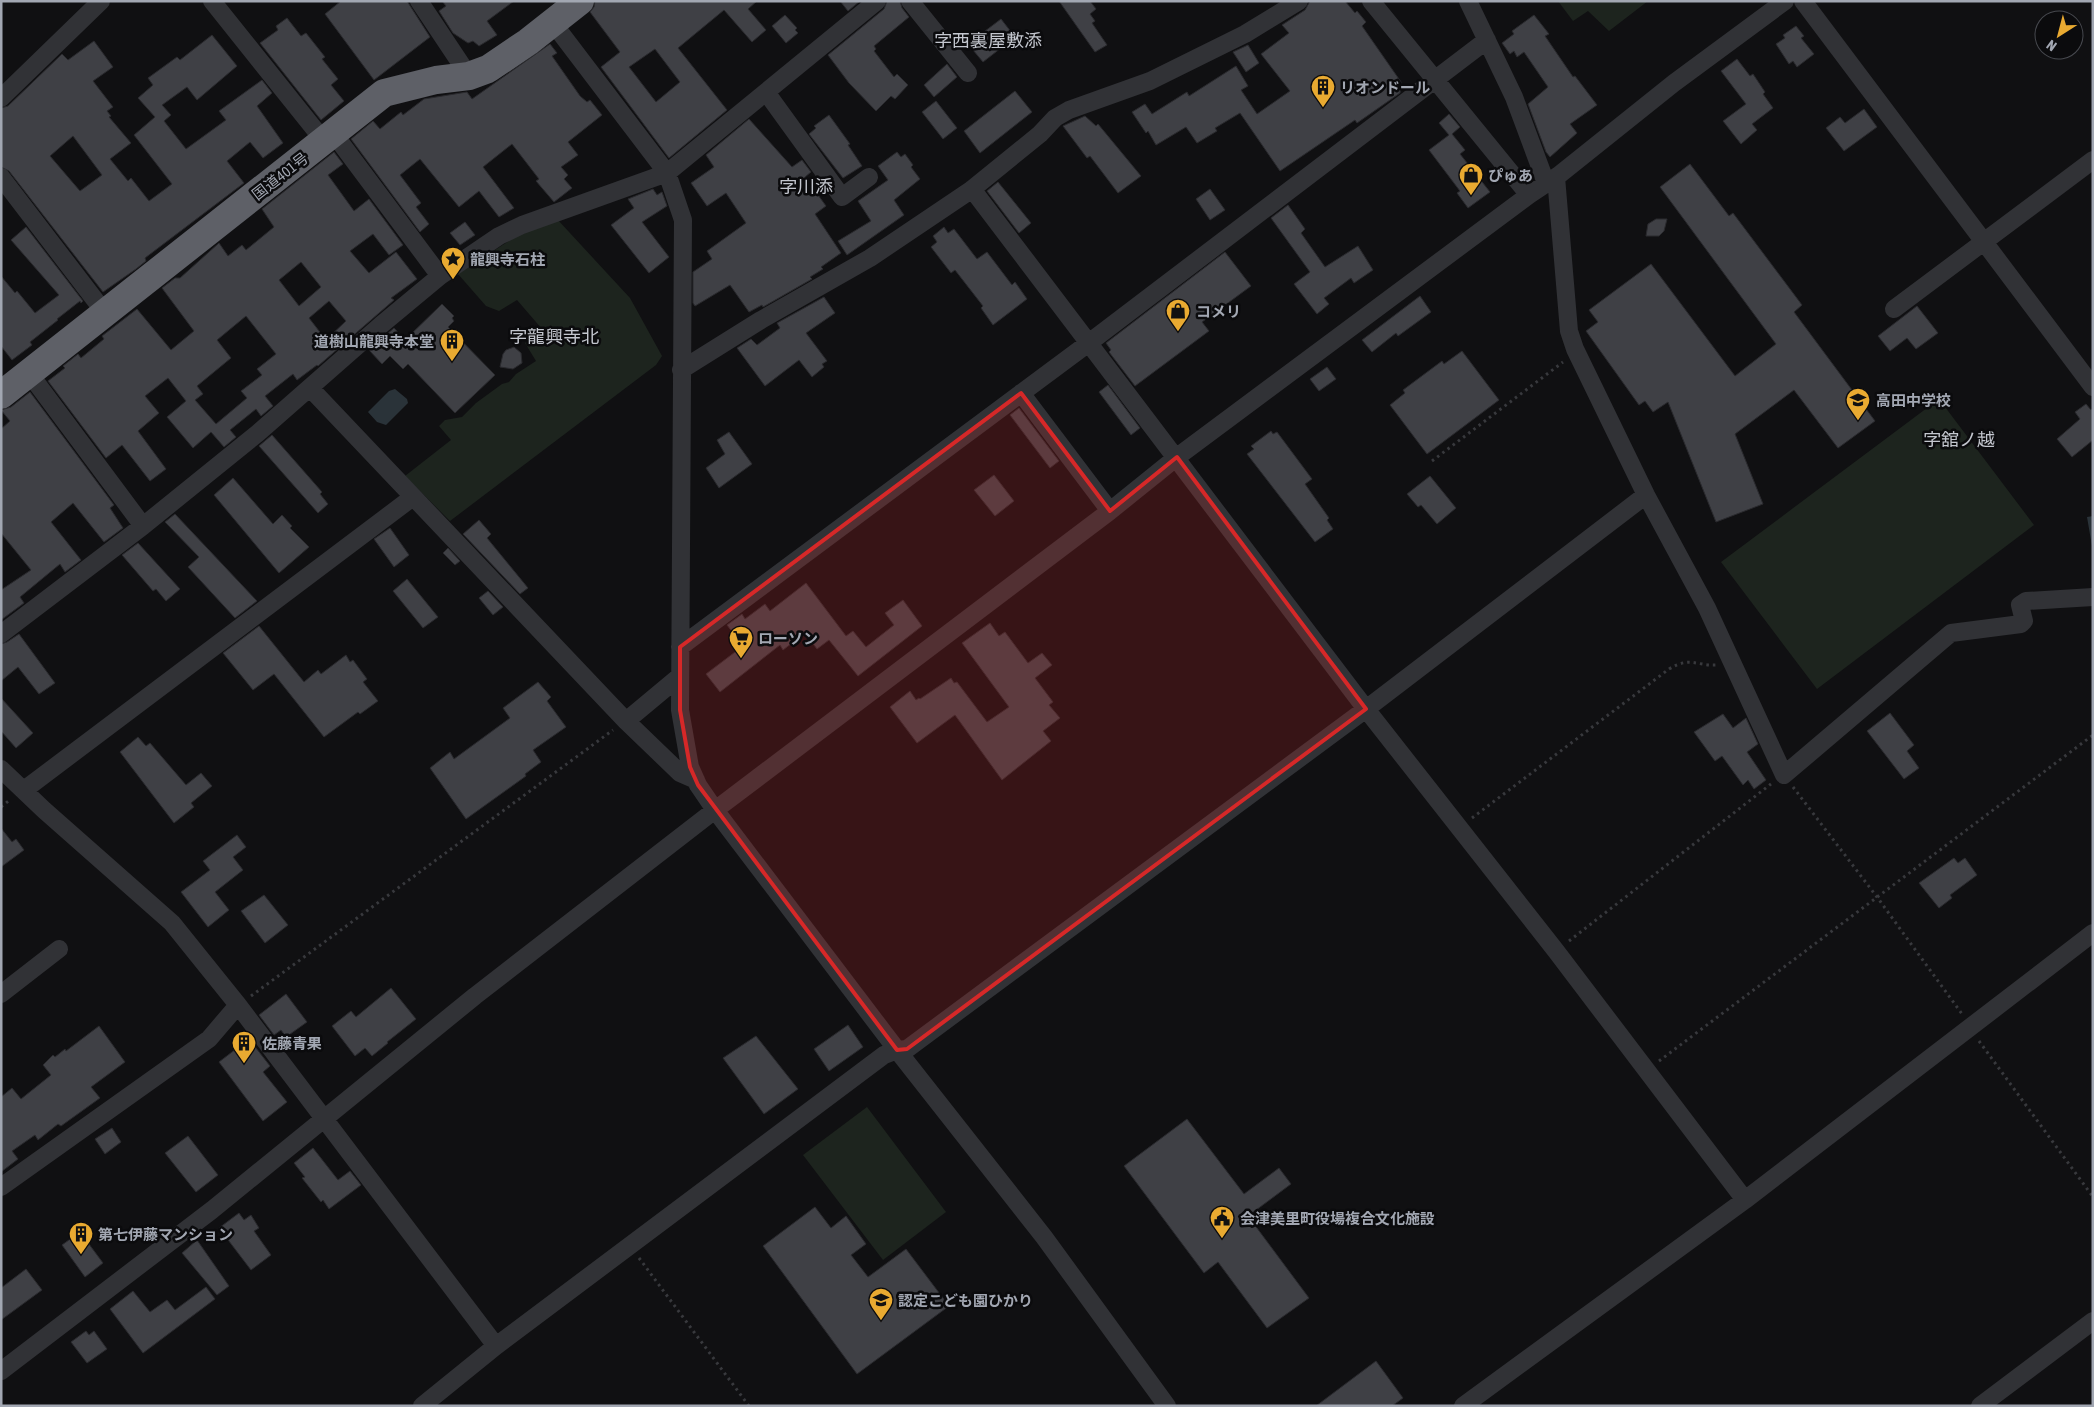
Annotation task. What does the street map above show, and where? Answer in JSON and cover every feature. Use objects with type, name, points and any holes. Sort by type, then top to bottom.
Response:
[{"type":"highway","name":"国道401号","points":[[1,395],[384,93],[436,80],[469,76],[488,69],[553,23],[580,1]]},
{"type":"street","points":[[1,98],[101,1]]},
{"type":"street","points":[[212,1],[329,137],[440,276]]},
{"type":"street","points":[[419,1],[469,76]]},
{"type":"street","points":[[1,634],[143,526],[258,434],[381,324],[440,276],[499,236],[522,225],[667,173],[877,1]]},
{"type":"street","points":[[910,1],[968,73]]},
{"type":"street","points":[[681,370],[761,320],[870,258],[972,189],[1040,134],[1055,118],[1069,110],[1158,76],[1245,34],[1299,1]]},
{"type":"street","points":[[1371,1],[1529,195]]},
{"type":"street","points":[[1468,1],[1551,180],[1569,331],[1576,352],[1646,494],[1707,608],[1784,774],[1951,633],[2021,624],[2023,618],[2020,605],[2026,601],[2093,597]]},
{"type":"street","points":[[1,1371],[212,1210],[475,996],[714,810],[1110,512],[1177,457],[1551,180],[1674,83],[1785,1]]},
{"type":"street","points":[[1803,1],[2093,387]]},
{"type":"street","points":[[553,23],[667,173],[683,220],[680,710],[690,767],[714,810],[897,1050],[1044,1237],[1167,1406]]},
{"type":"street","points":[[680,647],[1090,342],[1487,40]]},
{"type":"street","points":[[766,92],[842,198],[870,177]]},
{"type":"street","points":[[1894,310],[2093,160]]},
{"type":"street","points":[[1,178],[105,313]]},
{"type":"street","points":[[972,189],[1090,342],[1366,709],[1556,951],[1745,1200]]},
{"type":"street","points":[[29,373],[143,526]]},
{"type":"street","points":[[310,388],[626,721],[680,773],[696,780]]},
{"type":"street","points":[[1021,393],[1110,512]]},
{"type":"street","points":[[422,1406],[496,1346],[884,1055],[897,1050],[907,1049],[1366,709],[1646,494]]},
{"type":"street","points":[[24,790],[413,497]]},
{"type":"street","points":[[626,721],[680,676]]},
{"type":"street","points":[[1,769],[44,810],[172,923],[238,1005],[496,1346]]},
{"type":"street","points":[[1463,1406],[1745,1200],[1970,1025],[2093,933]]},
{"type":"street","points":[[1,994],[59,950]]},
{"type":"street","points":[[1,1187],[209,1039],[238,1005]]},
{"type":"street","points":[[1980,1406],[2093,1321]]},
{"type":"path","points":[[1432,461],[1576,352]]},
{"type":"path","points":[[1460,828],[1681,662],[1690,661],[1715,666],[1730,658]]},
{"type":"path","points":[[238,1005],[626,721]]},
{"type":"path","points":[[1647,1071],[2093,735]]},
{"type":"path","points":[[1556,951],[1784,774],[1877,897],[1970,1025],[1982,1046],[2093,1197]]},
{"type":"path","points":[[630,1246],[749,1406]]},
{"type":"highlighted area","points":[[1021,393],[1110,511],[1177,457],[1366,709],[907,1049],[897,1050],[698,785],[690,767],[680,710],[680,647]]},
{"type":"shaded area","points":[[1558,1],[1648,1],[1609,31],[1588,11],[1573,21]]},
{"type":"shaded area","points":[[557,219],[630,298],[662,356],[656,365],[450,521],[405,476],[451,440],[439,426],[445,420],[462,417],[476,403],[502,384],[509,382],[516,374],[536,361],[525,343],[542,329],[517,300],[499,311],[486,306],[458,274],[515,237]]},
{"type":"shaded area","points":[[395,389],[407,399],[408,403],[386,425],[377,422],[368,412],[389,391]]},
{"type":"shaded area","points":[[1939,399],[2034,525],[1817,689],[1721,562]]},
{"type":"shaded area","points":[[2093,516],[2093,552],[2087,517]]},
{"type":"shaded area","points":[[867,1107],[946,1212],[883,1260],[803,1155]]},
{"type":"building","points":[[341,1],[407,1],[430,37],[374,80],[325,14]]},
{"type":"building","points":[[442,1],[514,1],[487,21],[497,35],[479,46],[473,41],[468,43],[453,33],[439,11],[446,6]]},
{"type":"building","points":[[595,1],[757,1],[748,9],[766,30],[752,42],[724,10],[678,48],[727,110],[669,158],[601,67],[620,52],[590,12],[594,7]],"holes":[[[655,49],[680,82],[656,102],[629,67]]]},
{"type":"building","points":[[840,1],[860,1],[848,11]]},
{"type":"building","points":[[887,1],[900,1],[902,8],[909,17],[874,46],[876,49],[874,51],[894,77],[897,74],[908,85],[895,99],[891,96],[876,111],[849,83],[828,55],[884,9]]},
{"type":"building","points":[[1059,1],[1090,1],[1096,9],[1090,14],[1095,21],[1092,23],[1107,45],[1095,52]]},
{"type":"building","points":[[1310,1],[1345,1],[1355,13],[1357,11],[1366,22],[1362,26],[1401,82],[1400,93],[1357,123],[1355,120],[1280,171],[1240,113],[1215,128],[1217,131],[1197,143],[1186,127],[1156,145],[1148,131],[1146,133],[1132,112],[1145,104],[1152,114],[1187,92],[1189,96],[1236,66],[1248,86],[1241,90],[1257,114],[1290,91],[1261,54],[1289,33],[1282,25],[1305,10]]},
{"type":"building","points":[[785,15],[797,28],[795,30],[798,33],[786,43],[772,26]]},
{"type":"building","points":[[1534,15],[1549,34],[1545,36],[1573,77],[1575,76],[1597,105],[1570,124],[1577,133],[1550,157],[1546,152],[1528,104],[1548,87],[1524,52],[1517,57],[1514,51],[1510,54],[1502,43],[1514,34],[1512,31]]},
{"type":"building","points":[[287,18],[301,36],[306,33],[325,57],[322,59],[338,79],[331,85],[344,101],[321,120],[260,43],[278,30],[276,26]]},
{"type":"building","points":[[1001,19],[1015,37],[983,62],[968,44]]},
{"type":"building","points":[[1796,26],[1804,36],[1801,38],[1814,54],[1797,67],[1793,61],[1789,64],[1776,44],[1785,38],[1783,35]]},
{"type":"building","points":[[212,35],[237,66],[197,100],[187,87],[162,105],[171,115],[164,121],[186,149],[226,120],[219,111],[262,80],[272,93],[257,106],[283,143],[263,158],[250,142],[227,161],[244,183],[145,258],[146,261],[136,269],[103,292],[9,171],[1,167],[1,108],[8,106],[62,54],[68,60],[94,41],[113,67],[93,81],[113,107],[107,111],[111,116],[109,117],[131,143],[110,159],[128,181],[131,178],[149,201],[172,184],[134,135],[155,117],[138,98],[153,85],[148,78],[177,57],[180,60]],"holes":[[[73,136],[102,175],[80,191],[50,156]]]},
{"type":"building","points":[[550,44],[557,53],[552,56],[580,96],[587,102],[590,100],[602,115],[568,142],[578,155],[561,167],[568,175],[564,179],[572,188],[554,202],[536,181],[539,179],[512,144],[483,167],[514,208],[499,217],[479,191],[459,207],[420,159],[400,175],[421,203],[416,207],[429,224],[420,232],[351,139],[373,121],[380,129],[401,112],[403,115],[424,99],[467,92],[472,99]]},
{"type":"building","points":[[1248,45],[1259,63],[1246,72],[1233,52]]},
{"type":"building","points":[[1737,59],[1750,76],[1753,74],[1765,92],[1763,94],[1773,108],[1752,124],[1757,130],[1741,144],[1723,121],[1746,104],[1721,71]]},
{"type":"building","points":[[947,64],[957,77],[934,97],[924,85]]},
{"type":"building","points":[[1015,91],[1032,112],[980,153],[964,131]]},
{"type":"building","points":[[936,101],[957,128],[943,139],[922,112]]},
{"type":"building","points":[[1864,109],[1877,127],[1844,151],[1826,128],[1840,117],[1845,123]]},
{"type":"building","points":[[1449,114],[1460,127],[1452,134],[1465,150],[1460,154],[1490,192],[1468,208],[1457,193],[1460,191],[1429,150],[1449,135],[1439,123]]},
{"type":"building","points":[[829,115],[850,144],[848,145],[862,166],[843,178],[809,134],[816,128],[814,126]]},
{"type":"building","points":[[1085,116],[1096,126],[1098,124],[1141,176],[1118,193],[1090,156],[1087,158],[1063,126]]},
{"type":"building","points":[[749,119],[792,167],[802,160],[811,172],[805,177],[826,206],[815,214],[841,253],[821,267],[823,269],[810,277],[812,279],[763,307],[762,305],[749,312],[730,285],[695,306],[693,303],[693,272],[712,259],[707,251],[746,223],[726,193],[707,206],[691,183],[714,167],[706,155]]},
{"type":"building","points":[[334,152],[343,164],[328,175],[354,211],[369,199],[403,245],[389,255],[373,234],[350,251],[369,273],[396,252],[417,279],[391,298],[394,300],[318,366],[297,380],[293,374],[265,396],[273,406],[261,416],[256,409],[230,430],[236,437],[224,447],[211,432],[193,448],[167,417],[186,401],[168,378],[145,396],[159,413],[138,431],[166,469],[150,481],[122,445],[106,458],[48,381],[65,368],[63,366],[78,354],[81,358],[104,339],[102,336],[137,309],[171,350],[194,331],[162,288],[175,278],[180,278],[219,243],[228,256],[242,245],[246,250],[274,227],[262,209]],"holes":[[[301,262],[321,287],[299,306],[279,280]],[[329,301],[346,321],[326,340],[309,318]],[[246,316],[276,354],[257,369],[262,375],[241,391],[247,398],[216,424],[195,400],[203,394],[197,386],[231,358],[217,340]]]},
{"type":"building","points":[[897,152],[901,157],[905,154],[913,165],[911,167],[920,179],[894,200],[904,215],[847,255],[838,241],[871,221],[858,201],[888,180],[878,166]]},
{"type":"building","points":[[1690,164],[1729,216],[1733,213],[1802,305],[1794,312],[1875,421],[1838,448],[1794,390],[1735,434],[1763,504],[1716,522],[1668,402],[1653,412],[1645,401],[1639,405],[1586,331],[1598,322],[1589,310],[1651,264],[1735,376],[1776,344],[1660,187]]},
{"type":"building","points":[[998,182],[1031,223],[1019,233],[987,191]]},
{"type":"building","points":[[653,189],[657,195],[662,192],[667,206],[642,222],[669,257],[649,273],[611,225],[634,208],[628,199]]},
{"type":"building","points":[[1210,189],[1225,210],[1210,220],[1196,199]]},
{"type":"building","points":[[1288,205],[1305,229],[1301,233],[1325,267],[1358,246],[1373,270],[1354,283],[1351,278],[1324,298],[1329,304],[1317,314],[1294,284],[1310,272],[1271,218]]},
{"type":"building","points":[[1656,219],[1667,219],[1664,231],[1659,236],[1646,236],[1648,224]]},
{"type":"building","points":[[465,222],[475,235],[460,245],[450,233]]},
{"type":"building","points":[[26,227],[83,301],[81,303],[80,301],[57,319],[30,342],[32,345],[12,360],[1,346],[1,276],[15,293],[17,291],[35,313],[59,295],[11,240]]},
{"type":"building","points":[[944,227],[948,233],[954,229],[977,259],[987,252],[1012,285],[1015,282],[1027,299],[993,325],[981,308],[983,306],[955,270],[951,273],[931,247],[937,242],[933,236]]},
{"type":"building","points":[[1225,252],[1251,286],[1202,322],[1209,331],[1135,386],[1109,352],[1111,350],[1106,343]]},
{"type":"building","points":[[1420,296],[1431,312],[1398,336],[1396,333],[1372,352],[1362,340]]},
{"type":"building","points":[[824,297],[835,313],[806,333],[827,361],[822,364],[824,367],[812,377],[799,360],[765,386],[737,348],[751,339],[757,345],[780,328],[777,323]]},
{"type":"building","name":"道樹山龍興寺本堂","points":[[442,304],[454,316],[452,318],[454,321],[448,327],[495,375],[455,413],[408,364],[403,369],[390,356],[382,364],[369,350],[394,328],[405,340]]},
{"type":"building","points":[[1917,306],[1938,333],[1916,349],[1907,338],[1890,351],[1878,336]]},
{"type":"building","points":[[514,347],[521,353],[522,363],[513,369],[500,367],[503,354],[506,350]]},
{"type":"building","points":[[1462,351],[1499,400],[1427,454],[1390,405],[1405,393],[1403,390],[1442,361],[1444,364]]},
{"type":"building","points":[[1327,367],[1336,379],[1319,391],[1310,379]]},
{"type":"building","points":[[1108,385],[1140,428],[1131,435],[1099,392]]},
{"type":"building","points":[[30,392],[114,505],[110,508],[123,528],[104,542],[73,503],[51,522],[81,560],[65,572],[60,564],[20,597],[24,603],[1,620],[1,590],[31,570],[1,533],[1,429],[10,421],[1,410],[11,407]]},
{"type":"building","points":[[2086,404],[2091,410],[2093,408],[2093,440],[2072,457],[2057,439],[2080,419],[2075,412]]},
{"type":"building","points":[[1019,408],[1059,461],[1050,468],[1010,415]]},
{"type":"building","points":[[1271,431],[1273,434],[1277,432],[1312,479],[1305,484],[1329,518],[1327,520],[1333,529],[1315,542],[1247,454],[1254,449],[1251,446]]},
{"type":"building","points":[[729,432],[752,464],[719,488],[706,468],[725,454],[717,440]]},
{"type":"building","points":[[272,435],[322,492],[320,494],[328,504],[318,513],[259,446]]},
{"type":"building","points":[[994,475],[1014,501],[995,516],[974,490]]},
{"type":"building","points":[[1430,476],[1456,508],[1437,524],[1421,505],[1418,507],[1407,494]]},
{"type":"building","points":[[233,478],[273,524],[282,515],[292,526],[290,528],[309,547],[279,573],[214,495]]},
{"type":"building","points":[[175,514],[257,601],[235,618],[188,567],[199,557],[165,522]]},
{"type":"building","points":[[479,520],[491,534],[487,538],[528,588],[520,594],[463,534]]},
{"type":"building","points":[[390,528],[409,555],[394,567],[374,539]]},
{"type":"building","points":[[138,543],[180,589],[166,601],[156,589],[153,591],[122,555]]},
{"type":"building","points":[[448,548],[460,561],[455,565],[443,553]]},
{"type":"building","points":[[407,579],[438,617],[423,628],[393,591]]},
{"type":"building","points":[[806,583],[846,636],[853,631],[866,647],[894,625],[885,613],[903,600],[922,626],[858,676],[829,640],[817,649],[805,633],[783,650],[780,645],[720,692],[706,674],[743,646],[727,625],[742,614],[745,619],[765,604],[770,611]]},
{"type":"building","points":[[488,591],[503,607],[493,615],[479,598]]},
{"type":"building","points":[[990,623],[999,636],[1005,632],[1028,663],[1042,653],[1052,665],[1035,678],[1053,702],[1049,705],[1060,718],[1043,731],[1051,741],[1002,780],[955,715],[917,743],[890,707],[910,691],[916,700],[920,699],[951,678],[954,683],[957,682],[987,722],[1009,707],[962,643]]},
{"type":"building","points":[[259,626],[304,682],[318,670],[321,674],[346,655],[350,662],[353,660],[367,679],[363,682],[378,701],[360,714],[358,712],[324,737],[274,674],[253,690],[223,653]]},
{"type":"building","points":[[19,634],[55,683],[39,694],[18,667],[1,681],[1,644]]},
{"type":"building","points":[[538,682],[551,697],[547,701],[566,727],[533,750],[541,762],[525,774],[526,776],[466,819],[430,768],[450,752],[454,759],[510,718],[503,708]]},
{"type":"building","points":[[1,698],[33,733],[16,748],[1,731]]},
{"type":"building","points":[[1890,713],[1914,745],[1907,751],[1919,768],[1904,779],[1867,731]]},
{"type":"building","points":[[1723,714],[1733,728],[1746,718],[1758,744],[1747,752],[1766,780],[1754,789],[1748,780],[1743,785],[1722,756],[1715,761],[1694,732]]},
{"type":"building","points":[[138,737],[146,746],[150,743],[186,785],[201,773],[212,786],[191,803],[194,807],[174,823],[120,752]]},
{"type":"building","points":[[1,828],[12,842],[16,839],[24,850],[1,867]]},
{"type":"building","points":[[237,835],[246,847],[233,857],[243,870],[215,892],[229,910],[208,927],[181,892],[210,870],[203,861]]},
{"type":"building","points":[[1954,858],[1958,863],[1965,858],[1977,875],[1950,895],[1952,898],[1939,908],[1919,883]]},
{"type":"building","points":[[264,895],[288,925],[265,943],[241,911]]},
{"type":"building","points":[[391,988],[416,1019],[372,1056],[365,1048],[355,1056],[332,1026],[351,1011],[356,1017]]},
{"type":"building","points":[[286,994],[307,1022],[286,1037],[281,1030],[274,1035],[259,1015]]},
{"type":"building","points":[[848,1025],[863,1047],[829,1071],[814,1049]]},
{"type":"building","points":[[99,1026],[125,1062],[91,1087],[100,1098],[61,1126],[58,1124],[38,1140],[35,1135],[12,1151],[18,1159],[1,1172],[1,1097],[12,1088],[21,1099],[51,1075],[43,1065],[53,1055],[55,1057],[65,1049],[66,1051]]},
{"type":"building","points":[[756,1036],[798,1089],[764,1114],[723,1058]]},
{"type":"building","points":[[249,1039],[270,1066],[263,1072],[287,1102],[263,1121],[219,1062]]},
{"type":"building","name":"会津美里町役場複合文化施設","points":[[1187,1119],[1244,1194],[1279,1168],[1291,1184],[1248,1216],[1309,1298],[1267,1328],[1218,1262],[1204,1273],[1124,1166]]},
{"type":"building","points":[[112,1128],[121,1142],[105,1154],[95,1139]]},
{"type":"building","points":[[188,1136],[218,1175],[196,1192],[165,1153]]},
{"type":"building","points":[[313,1148],[338,1180],[350,1171],[361,1185],[329,1209],[302,1178],[305,1177],[294,1163]]},
{"type":"building","points":[[815,1207],[831,1228],[846,1216],[866,1244],[851,1255],[868,1277],[906,1249],[949,1306],[857,1374],[763,1246]]},
{"type":"building","points":[[239,1213],[244,1220],[251,1215],[259,1228],[254,1231],[271,1255],[251,1270],[219,1228]]},
{"type":"building","name":"第七伊藤マンション","points":[[80,1232],[103,1263],[85,1277],[62,1245]]},
{"type":"building","points":[[197,1240],[229,1286],[217,1295],[182,1253]]},
{"type":"building","points":[[26,1269],[42,1290],[1,1320],[1,1288]]},
{"type":"building","points":[[206,1287],[215,1299],[143,1353],[110,1309],[133,1291],[150,1312],[167,1300],[175,1310]]},
{"type":"building","points":[[86,1331],[89,1335],[94,1331],[107,1349],[87,1363],[71,1342]]},
{"type":"building","points":[[1376,1361],[1403,1398],[1392,1406],[1316,1406]]},
{"type":"place","name":"リオンドール","points":[[1323,108]]},
{"type":"place","name":"ぴゅあ","points":[[1471,196]]},
{"type":"place","name":"龍興寺石柱","points":[[453,280]]},
{"type":"place","name":"コメリ","points":[[1178,332]]},
{"type":"place","name":"道樹山龍興寺本堂","points":[[452,362]]},
{"type":"place","name":"高田中学校","points":[[1858,421]]},
{"type":"place","name":"ローソン","points":[[741,659]]},
{"type":"place","name":"佐藤青果","points":[[244,1064]]},
{"type":"place","name":"会津美里町役場複合文化施設","points":[[1222,1239]]},
{"type":"place","name":"第七伊藤マンション","points":[[81,1255]]},
{"type":"place","name":"認定こども園ひかり","points":[[881,1321]]},
{"type":"district","name":"字西裏屋敷添","points":[[988,40]]},
{"type":"district","name":"字川添","points":[[806,186]]},
{"type":"district","name":"字龍興寺北","points":[[554,336]]},
{"type":"district","name":"字舘ノ越","points":[[1959,439]]}]
